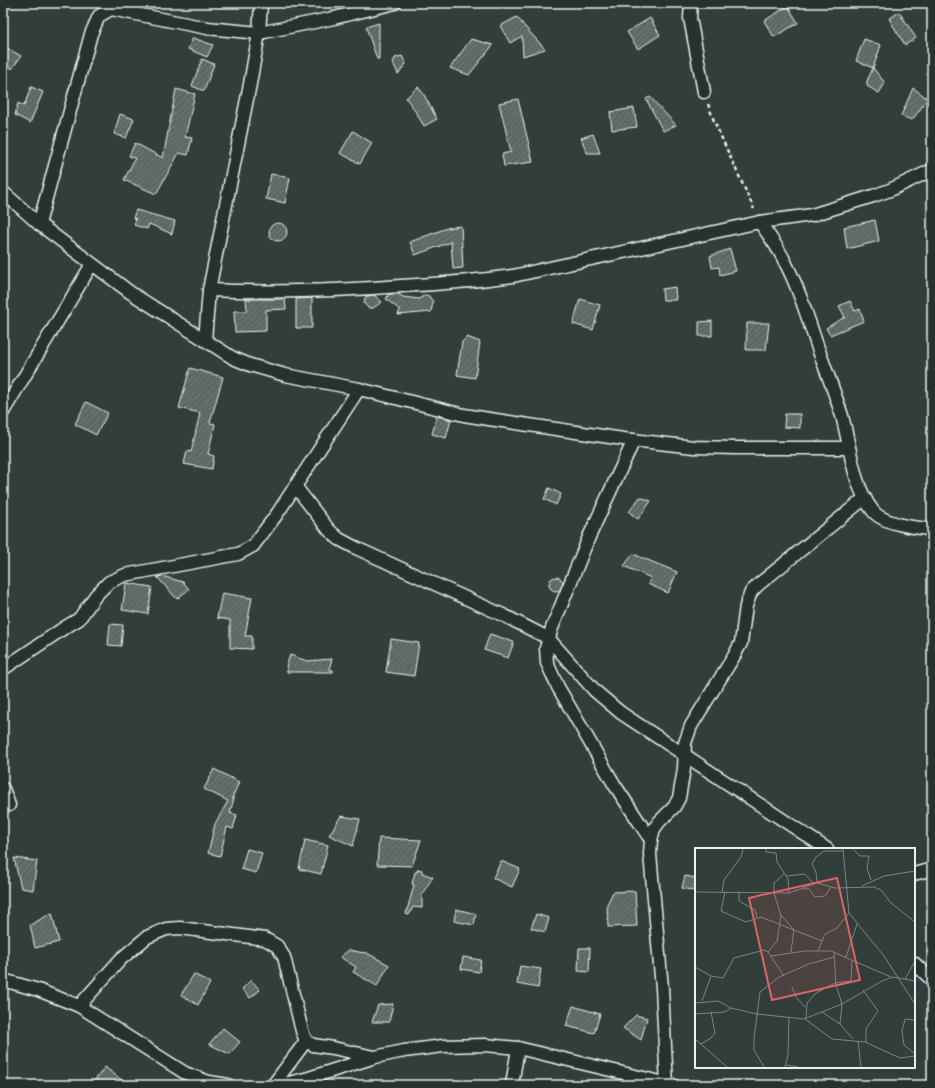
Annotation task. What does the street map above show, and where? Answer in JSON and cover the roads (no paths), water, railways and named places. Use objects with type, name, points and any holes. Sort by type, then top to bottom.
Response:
[{"type":"street","points":[[205,340],[210,290],[250,84],[259,33],[261,3]]},
{"type":"street","points":[[39,224],[91,34],[99,16],[111,9],[207,28],[259,33],[334,18],[395,3]]},
{"type":"street","points":[[691,3],[690,18],[704,92]]},
{"type":"street","points":[[210,290],[246,292],[342,291],[479,281],[514,276],[760,222],[812,215],[874,196],[932,170]]},
{"type":"street","points":[[3,192],[39,224],[131,293],[233,358],[250,365],[285,375],[359,389],[470,416],[634,440],[694,447],[849,448]]},
{"type":"street","points":[[760,222],[784,260],[799,293],[842,417],[858,483],[865,498],[874,512],[888,520],[906,527],[932,529]]},
{"type":"street","points":[[3,412],[92,264]]},
{"type":"street","points":[[3,669],[79,619],[96,595],[109,582],[125,575],[238,554],[253,546],[277,514],[359,389]]},
{"type":"street","points":[[634,440],[589,537],[548,638],[546,663],[558,687],[614,784],[650,840]]},
{"type":"street","points":[[295,486],[317,516],[339,539],[505,616],[548,638],[595,691],[621,713],[826,848]]},
{"type":"street","points":[[280,1085],[309,1078],[375,1057],[404,1051],[443,1046],[485,1045],[518,1048],[669,1084],[650,840],[654,829],[679,798],[683,775],[685,743],[691,726],[741,643],[746,606],[751,592],[865,498]]},
{"type":"street","points":[[3,788],[9,805]]},
{"type":"street","points":[[915,874],[932,869]]},
{"type":"street","points":[[79,1006],[121,959],[147,937],[166,928],[180,928],[265,939],[277,946],[284,957],[306,1041],[313,1045],[375,1057]]},
{"type":"street","points":[[915,964],[932,980]]},
{"type":"street","points":[[3,980],[38,990],[79,1006],[185,1073],[209,1084],[228,1085]]},
{"type":"street","points":[[273,1085],[306,1041]]},
{"type":"street","points":[[512,1085],[518,1048]]}]
